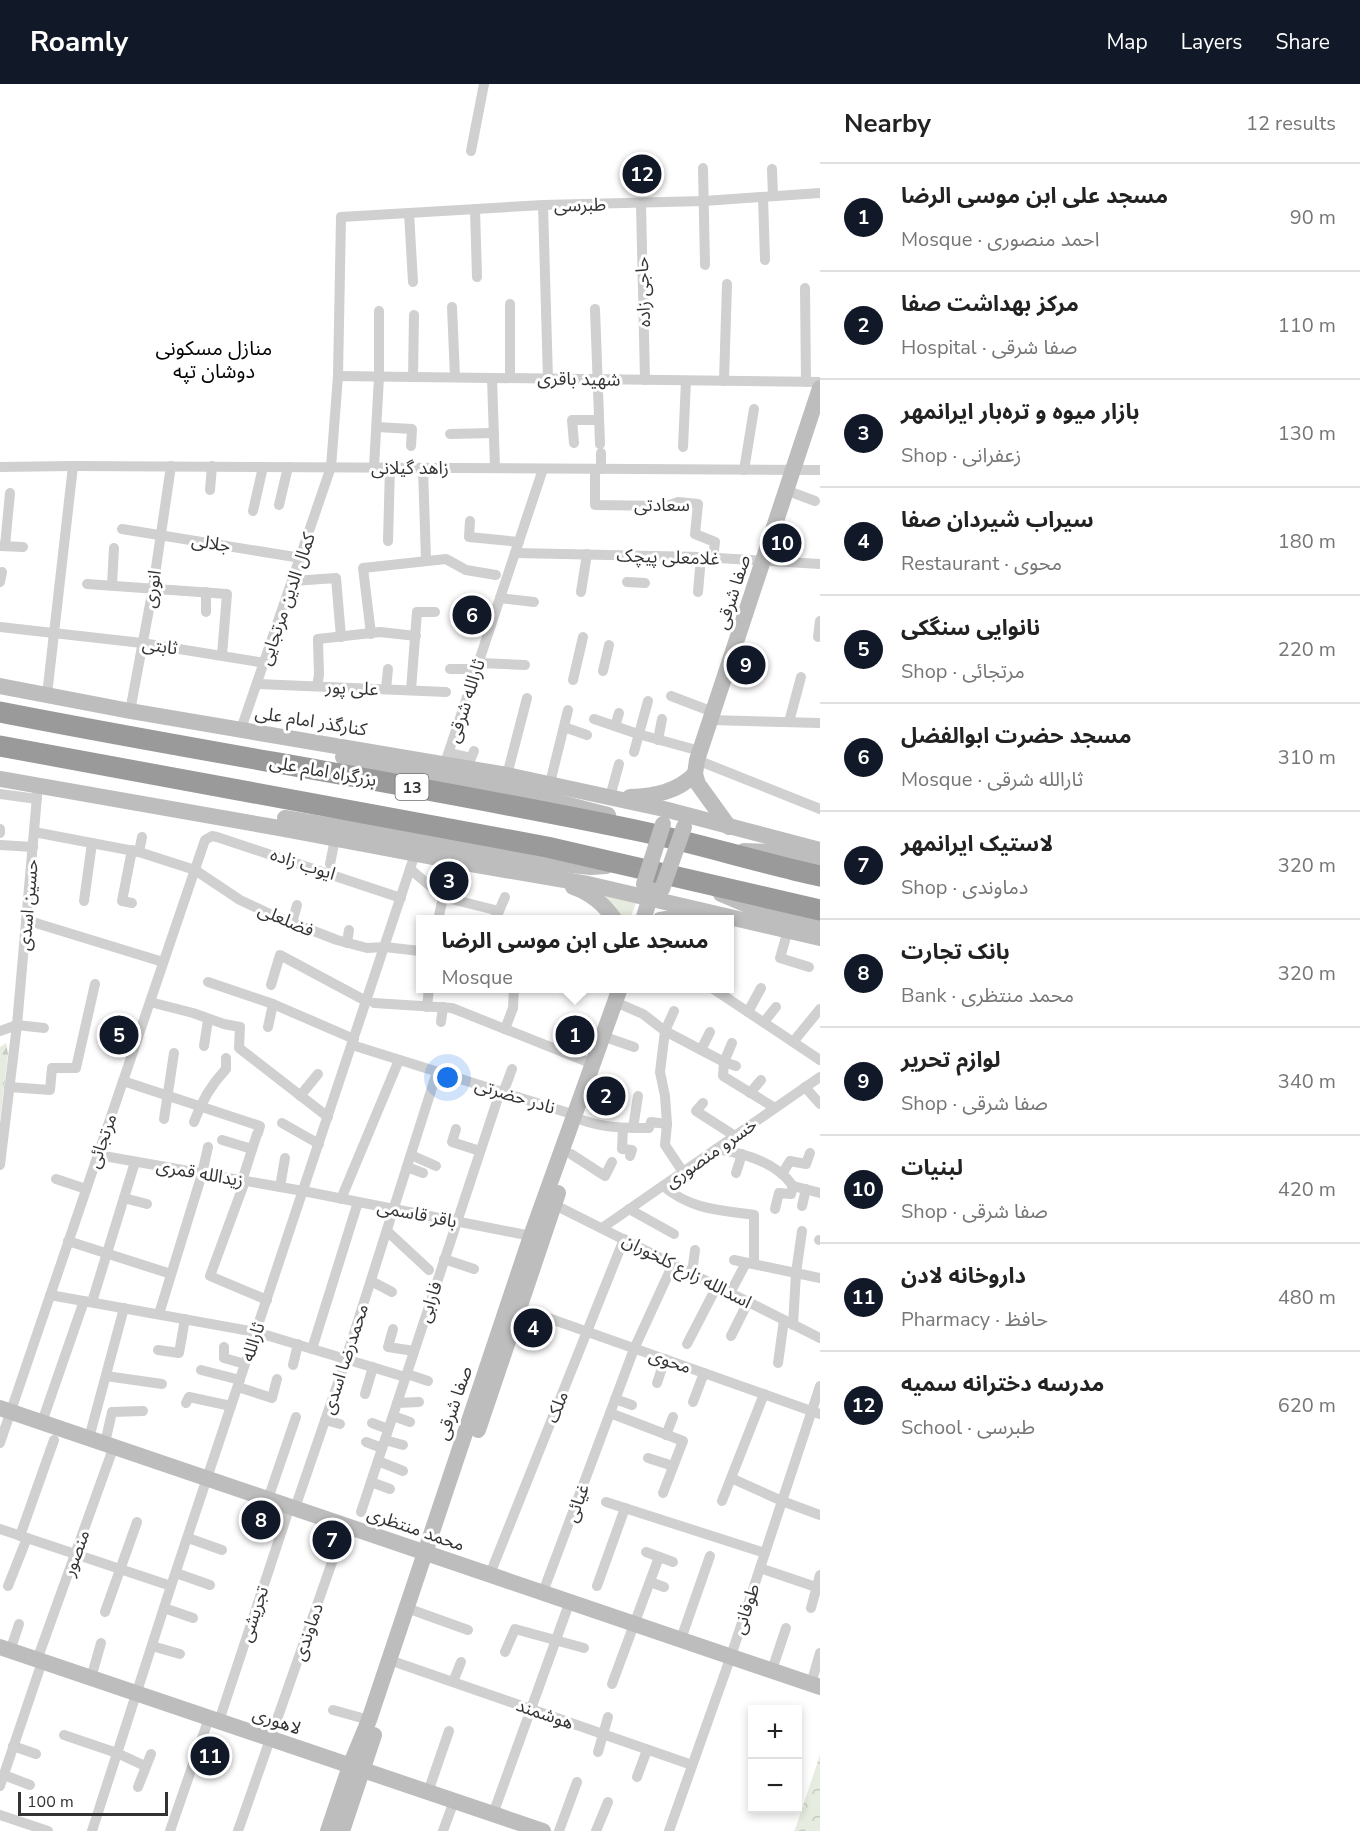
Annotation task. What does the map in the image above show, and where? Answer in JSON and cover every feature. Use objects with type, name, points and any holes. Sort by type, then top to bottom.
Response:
[{"type":"highway","name":"بزرگراه امام علی","points":[[0,712],[438,791],[642,832],[820,876]]},
{"type":"highway","name":"بزرگراه امام علی","points":[[0,746],[447,827],[628,865],[660,892],[820,910]]},
{"type":"main road","name":"صفا شرقی","points":[[683,822],[711,716],[795,470],[813,385]]},
{"type":"main road","name":"کنارگذر امام علی","points":[[0,686],[196,722],[447,758],[507,775],[654,807],[662,816],[683,822]]},
{"type":"main road","points":[[196,722],[217,733],[238,738],[415,771],[542,798],[636,824],[642,832]]},
{"type":"main road","points":[[0,769],[553,863],[591,867],[628,865]]},
{"type":"main road","points":[[613,798],[642,797],[670,792],[695,770],[729,827]]},
{"type":"main road","points":[[0,779],[38,792],[93,795],[334,839],[413,862],[544,877],[747,905],[820,925]]},
{"type":"main road","points":[[93,795],[125,792],[156,806]]},
{"type":"main road","points":[[683,822],[729,827],[820,849]]},
{"type":"main road","points":[[653,915],[683,822]]},
{"type":"main road","points":[[646,915],[660,892],[683,822]]},
{"type":"main road","points":[[722,850],[769,852],[820,861]]},
{"type":"main road","points":[[544,877],[584,891],[606,907],[612,915]]},
{"type":"main road","points":[[660,892],[715,915]]},
{"type":"main road","points":[[696,915],[711,913]]},
{"type":"main road","points":[[734,923],[788,930],[820,938]]},
{"type":"main road","name":"صفا شرقی","points":[[328,1831],[356,1768],[605,1037],[622,994]]},
{"type":"main road","name":"محمد منتظری","points":[[5,1409],[816,1685]]},
{"type":"main road","name":"لاهوری","points":[[5,1649],[494,1814],[521,1828],[543,1831]]},
{"type":"main road","name":"صفا شرقی","points":[[342,1831],[369,1720],[393,1661]]},
{"type":"street","points":[[471,152],[484,84]]},
{"type":"street","points":[[703,168],[705,265]]},
{"type":"street","points":[[765,260],[768,197],[772,169]]},
{"type":"street","name":"طبرسی","points":[[341,217],[543,205],[704,201],[820,193]]},
{"type":"street","name":"حاجی زاده","points":[[640,204],[645,380]]},
{"type":"street","points":[[543,205],[548,379]]},
{"type":"street","points":[[475,209],[477,277]]},
{"type":"street","points":[[409,213],[413,282]]},
{"type":"street","name":"کمال الدین مرتجایی","points":[[241,729],[331,467],[338,376],[341,217]]},
{"type":"street","points":[[724,381],[727,284]]},
{"type":"street","points":[[805,288],[813,385]]},
{"type":"street","points":[[510,304],[510,378]]},
{"type":"street","points":[[452,307],[455,378]]},
{"type":"street","points":[[595,309],[600,448],[598,469]]},
{"type":"street","points":[[374,467],[379,376],[379,311]]},
{"type":"street","points":[[413,377],[414,315]]},
{"type":"street","name":"شهید باقری","points":[[338,376],[724,381],[813,385],[820,382]]},
{"type":"street","points":[[492,378],[495,468]]},
{"type":"street","points":[[683,447],[687,381]]},
{"type":"street","points":[[744,470],[754,408]]},
{"type":"street","points":[[574,443],[573,420],[599,420]]},
{"type":"street","points":[[377,427],[412,429],[411,446]]},
{"type":"street","points":[[450,434],[494,432]]},
{"type":"street","points":[[47,695],[73,466]]},
{"type":"street","name":"انوری","points":[[130,711],[153,588],[159,534],[171,466]]},
{"type":"street","points":[[210,490],[212,466]]},
{"type":"street","name":"زاهد گیلانی","points":[[0,467],[820,470]]},
{"type":"street","points":[[253,511],[263,467]]},
{"type":"street","points":[[279,505],[288,467]]},
{"type":"street","points":[[388,541],[390,467]]},
{"type":"street","points":[[423,468],[426,560]]},
{"type":"street","name":"ثارالله شرقی","points":[[447,758],[543,468]]},
{"type":"street","name":"سعادتی","points":[[598,469],[595,505],[667,506],[678,502],[698,504],[695,534],[715,542],[713,558]]},
{"type":"street","points":[[788,491],[815,501]]},
{"type":"street","points":[[10,493],[2,546],[23,547]]},
{"type":"street","name":"غلامعلی پیچک","points":[[470,521],[469,537],[517,547],[587,554],[701,556],[820,564]]},
{"type":"street","name":"جلالی","points":[[122,529],[301,558]]},
{"type":"street","points":[[112,585],[114,548]]},
{"type":"street","points":[[581,592],[587,554]]},
{"type":"street","points":[[698,592],[701,556]]},
{"type":"street","points":[[371,634],[363,568],[446,559],[466,570],[496,575]]},
{"type":"street","points":[[293,581],[336,578],[341,637]]},
{"type":"street","points":[[627,582],[645,583]]},
{"type":"street","points":[[87,584],[206,592],[229,589],[222,655]]},
{"type":"street","points":[[206,592],[206,612]]},
{"type":"street","points":[[500,598],[534,602]]},
{"type":"street","points":[[411,690],[417,612],[435,612]]},
{"type":"street","points":[[818,637],[820,621]]},
{"type":"street","name":"ثابتی","points":[[0,627],[142,643],[265,663]]},
{"type":"street","points":[[317,686],[318,639],[380,632],[416,636]]},
{"type":"street","points":[[573,680],[583,637]]},
{"type":"street","points":[[603,671],[609,645]]},
{"type":"street","points":[[450,669],[525,665]]},
{"type":"street","points":[[386,689],[388,669]]},
{"type":"street","points":[[789,722],[801,676]]},
{"type":"street","name":"علی پور","points":[[258,684],[446,692]]},
{"type":"street","points":[[670,696],[711,716],[820,723]]},
{"type":"street","points":[[507,775],[527,698]]},
{"type":"street","points":[[634,752],[648,701]]},
{"type":"street","points":[[550,783],[567,710]]},
{"type":"street","points":[[615,726],[619,713]]},
{"type":"street","points":[[594,718],[658,740],[695,770],[820,809]]},
{"type":"street","points":[[658,740],[662,719]]},
{"type":"street","points":[[564,727],[587,735]]},
{"type":"street","points":[[447,758],[471,758],[474,751]]},
{"type":"street","points":[[613,798],[619,764]]},
{"type":"street","points":[[0,794],[38,792]]},
{"type":"street","name":"حسین اسدی","points":[[0,1165],[17,1024],[38,792]]},
{"type":"street","name":"فضلعلی","points":[[34,832],[135,851],[195,870],[240,900],[292,923],[347,943],[367,948],[384,947],[416,951]]},
{"type":"street","name":"ایوب زاده","points":[[205,840],[212,836],[217,837],[401,898]]},
{"type":"street","points":[[132,903],[122,901],[135,851],[142,837]]},
{"type":"street","points":[[330,864],[334,839]]},
{"type":"street","name":"مرتجائی","points":[[0,1443],[5,1409],[69,1241],[205,840]]},
{"type":"street","points":[[84,901],[92,843]]},
{"type":"street","points":[[0,845],[33,847]]},
{"type":"street","points":[[413,862],[444,897],[497,915],[505,897]]},
{"type":"street","name":"ثارالله","points":[[92,1831],[303,1191],[353,1042],[370,1002],[384,947],[413,862]]},
{"type":"street","points":[[458,900],[465,880]]},
{"type":"street","points":[[439,915],[444,897]]},
{"type":"street","points":[[292,923],[297,905]]},
{"type":"street","points":[[26,920],[163,962]]},
{"type":"street","points":[[347,943],[349,930]]},
{"type":"street","points":[[788,930],[780,958],[810,967]]},
{"type":"street","points":[[271,985],[280,955],[370,1002],[443,1007],[460,1011],[596,1065]]},
{"type":"street","name":"نادر حضرتی","points":[[208,982],[273,1004],[353,1042],[399,1060],[600,1125],[628,1128]]},
{"type":"street","points":[[9,1087],[50,1090],[52,1068],[76,1068],[95,984]]},
{"type":"street","points":[[748,1012],[761,988]]},
{"type":"street","points":[[427,1007],[428,993]]},
{"type":"street","points":[[505,1029],[513,1008],[514,993]]},
{"type":"street","points":[[720,993],[820,1060]]},
{"type":"street","points":[[622,994],[665,1031],[735,1066]]},
{"type":"street","points":[[150,1002],[193,1013],[208,1020],[240,1027],[239,1048],[328,1118]]},
{"type":"street","points":[[268,1027],[273,1004]]},
{"type":"street","points":[[441,1022],[443,1007]]},
{"type":"street","points":[[764,1022],[776,1007]]},
{"type":"street","points":[[793,1042],[820,1009]]},
{"type":"street","points":[[674,1011],[665,1031],[660,1072],[666,1096],[665,1145],[683,1172]]},
{"type":"street","points":[[204,1046],[208,1020]]},
{"type":"street","points":[[0,1031],[17,1024],[44,1028]]},
{"type":"street","points":[[701,1050],[710,1032]]},
{"type":"street","points":[[605,1037],[634,1047]]},
{"type":"street","points":[[732,1043],[724,1062],[723,1076],[775,1108]]},
{"type":"street","points":[[164,1119],[174,1053]]},
{"type":"street","points":[[194,1122],[199,1106],[215,1081],[226,1069],[226,1058]]},
{"type":"street","points":[[341,1199],[399,1060]]},
{"type":"street","name":"فارابی","points":[[361,1512],[480,1151],[501,1092],[512,1069]]},
{"type":"street","name":"محمدرضا اسدی","points":[[292,1507],[346,1359],[437,1072]]},
{"type":"street","points":[[300,1096],[318,1074]]},
{"type":"street","name":"خسرو منصوری","points":[[602,1228],[820,1077]]},
{"type":"street","points":[[750,1093],[761,1080]]},
{"type":"street","points":[[123,1081],[260,1126],[210,1276],[267,1300]]},
{"type":"street","points":[[806,1087],[820,1104]]},
{"type":"street","points":[[630,1156],[632,1150],[622,1149],[638,1096]]},
{"type":"street","points":[[703,1103],[696,1111],[735,1136]]},
{"type":"street","points":[[628,1128],[649,1128],[651,1122],[667,1124]]},
{"type":"street","points":[[282,1123],[319,1144]]},
{"type":"street","points":[[456,1129],[452,1142],[480,1151]]},
{"type":"street","points":[[222,1140],[252,1149]]},
{"type":"street","points":[[653,1145],[665,1145]]},
{"type":"street","points":[[159,1314],[202,1174],[208,1147]]},
{"type":"street","points":[[716,1149],[742,1154],[772,1167],[794,1186],[820,1193]]},
{"type":"street","points":[[567,1152],[605,1176],[612,1162]]},
{"type":"street","points":[[782,1174],[790,1161],[806,1164],[810,1153]]},
{"type":"street","points":[[736,1173],[742,1154]]},
{"type":"street","name":"زیدالله قمری","points":[[98,1155],[303,1191]]},
{"type":"street","points":[[411,1155],[436,1166]]},
{"type":"street","points":[[279,1187],[285,1158]]},
{"type":"street","points":[[42,1422],[107,1253],[135,1162]]},
{"type":"street","points":[[407,1167],[423,1173]]},
{"type":"street","points":[[56,1179],[86,1189]]},
{"type":"street","points":[[663,1186],[687,1203],[754,1215],[750,1263],[730,1293]]},
{"type":"street","points":[[775,1209],[779,1193],[790,1194],[794,1186]]},
{"type":"street","points":[[802,1206],[806,1189]]},
{"type":"street","name":"باقر قاسمی","points":[[303,1191],[537,1238]]},
{"type":"street","points":[[124,1198],[147,1204]]},
{"type":"street","points":[[312,1349],[358,1202]]},
{"type":"street","name":"اسدالله زارع کلخوران","points":[[549,1202],[820,1338]]},
{"type":"street","points":[[629,1209],[674,1234]]},
{"type":"street","points":[[387,1231],[429,1270]]},
{"type":"street","points":[[778,1364],[789,1322],[802,1231]]},
{"type":"street","name":"ملک","points":[[490,1574],[624,1239]]},
{"type":"street","points":[[69,1241],[171,1274]]},
{"type":"street","points":[[692,1274],[694,1250]]},
{"type":"street","points":[[444,1260],[474,1269]]},
{"type":"street","points":[[734,1260],[820,1278]]},
{"type":"street","name":"غیائی","points":[[543,1592],[634,1348],[673,1264]]},
{"type":"street","points":[[371,1281],[392,1292]]},
{"type":"street","points":[[687,1344],[717,1286]]},
{"type":"street","points":[[50,1295],[256,1332],[428,1381]]},
{"type":"street","points":[[731,1336],[748,1302]]},
{"type":"street","name":"محوی","points":[[514,1306],[816,1412]]},
{"type":"street","points":[[103,1443],[106,1376],[124,1308]]},
{"type":"street","points":[[158,1350],[178,1353],[185,1319]]},
{"type":"street","points":[[393,1329],[388,1347],[414,1351]]},
{"type":"street","points":[[293,1365],[298,1344]]},
{"type":"street","points":[[224,1347],[224,1358],[246,1364]]},
{"type":"street","points":[[657,1383],[665,1359]]},
{"type":"street","points":[[365,1394],[373,1367]]},
{"type":"street","points":[[201,1370],[272,1398],[277,1379]]},
{"type":"street","points":[[693,1402],[704,1373]]},
{"type":"street","points":[[106,1376],[162,1384]]},
{"type":"street","name":"طوفانی","points":[[669,1831],[731,1656],[782,1501],[816,1412],[820,1386]]},
{"type":"street","points":[[722,1501],[764,1394]]},
{"type":"street","points":[[186,1403],[189,1397],[231,1406]]},
{"type":"street","points":[[615,1399],[632,1405]]},
{"type":"street","points":[[397,1403],[419,1402]]},
{"type":"street","points":[[103,1443],[112,1412],[143,1411]]},
{"type":"street","points":[[610,1413],[683,1441],[663,1493]]},
{"type":"street","points":[[393,1416],[410,1422]]},
{"type":"street","points":[[268,1499],[296,1417]]},
{"type":"street","points":[[666,1435],[673,1417]]},
{"type":"street","points":[[325,1420],[340,1424]]},
{"type":"street","points":[[372,1423],[385,1439]]},
{"type":"street","points":[[366,1442],[385,1439],[403,1445]]},
{"type":"street","points":[[8,1586],[54,1440]]},
{"type":"street","name":"منصور","points":[[2,1780],[75,1554],[103,1443]]},
{"type":"street","points":[[648,1458],[673,1466]]},
{"type":"street","points":[[378,1461],[404,1471]]},
{"type":"street","points":[[730,1478],[820,1515]]},
{"type":"street","points":[[371,1482],[390,1489]]},
{"type":"street","points":[[606,1502],[765,1553]]},
{"type":"street","name":"تجریشی","points":[[170,1831],[214,1720],[292,1507]]},
{"type":"street","points":[[597,1586],[625,1508]]},
{"type":"street","points":[[105,1612],[137,1522]]},
{"type":"street","name":"دماوندی","points":[[238,1831],[345,1525]]},
{"type":"street","points":[[0,1529],[171,1586]]},
{"type":"street","points":[[188,1538],[222,1551]]},
{"type":"street","points":[[646,1552],[673,1562]]},
{"type":"street","points":[[681,1639],[710,1556]]},
{"type":"street","points":[[612,1684],[659,1557]]},
{"type":"street","points":[[760,1568],[816,1587]]},
{"type":"street","points":[[176,1573],[210,1585]]},
{"type":"street","points":[[811,1608],[820,1575]]},
{"type":"street","points":[[650,1582],[664,1587]]},
{"type":"street","points":[[494,1814],[570,1601]]},
{"type":"street","points":[[164,1608],[193,1618]]},
{"type":"street","points":[[410,1610],[468,1630]]},
{"type":"street","points":[[5,1649],[20,1624]]},
{"type":"street","points":[[772,1670],[786,1628]]},
{"type":"street","points":[[506,1652],[515,1629],[584,1648]]},
{"type":"street","points":[[91,1678],[101,1643]]},
{"type":"street","points":[[152,1646],[180,1654]]},
{"type":"street","points":[[816,1685],[820,1653]]},
{"type":"street","name":"هوشمند","points":[[393,1661],[692,1765]]},
{"type":"street","points":[[453,1682],[461,1662]]},
{"type":"street","points":[[333,1710],[369,1720]]},
{"type":"street","points":[[598,1752],[608,1717]]},
{"type":"street","points":[[428,1792],[449,1731]]},
{"type":"street","points":[[64,1735],[117,1753],[146,1766]]},
{"type":"street","points":[[13,1746],[36,1754]]},
{"type":"street","points":[[637,1777],[647,1750]]},
{"type":"street","points":[[138,1787],[151,1754]]},
{"type":"street","points":[[2,1780],[30,1785]]},
{"type":"street","points":[[559,1831],[577,1782]]},
{"type":"street","points":[[444,1831],[454,1801]]},
{"type":"street","points":[[596,1831],[608,1802]]},
{"type":"street","points":[[0,1815],[48,1831]]},
{"type":"green space","points":[[596,892],[637,900],[631,915],[617,915]]},
{"type":"green space","points":[[6,1043],[8,1054],[0,1120],[0,1047]]},
{"type":"green space","points":[[820,1755],[820,1831],[794,1831]]},
{"type":"place","name":"مدرسه دخترانه سمیه","points":[[642,174]]},
{"type":"place","name":"لبنیات","points":[[782,543]]},
{"type":"place","name":"مسجد حضرت ابوالفضل","points":[[472,615]]},
{"type":"place","name":"لوازم تحریر","points":[[746,665]]},
{"type":"place","name":"بازار میوه و تره‌بار ایرانمهر","points":[[449,881]]},
{"type":"place","name":"نانوایی سنگکی","points":[[119,1035]]},
{"type":"place","name":"مسجد علی ابن موسی الرضا","points":[[575,1035]]},
{"type":"place","name":"مرکز بهداشت صفا","points":[[606,1096]]},
{"type":"place","name":"سیراب شیردان صفا","points":[[533,1328]]},
{"type":"place","name":"بانک تجارت","points":[[261,1520]]},
{"type":"place","name":"لاستیک ایرانمهر","points":[[332,1540]]},
{"type":"place","name":"داروخانه لادن","points":[[210,1756]]},
{"type":"district","name":"منازل مسکونی دوشان تپه","points":[[214,360]]}]
